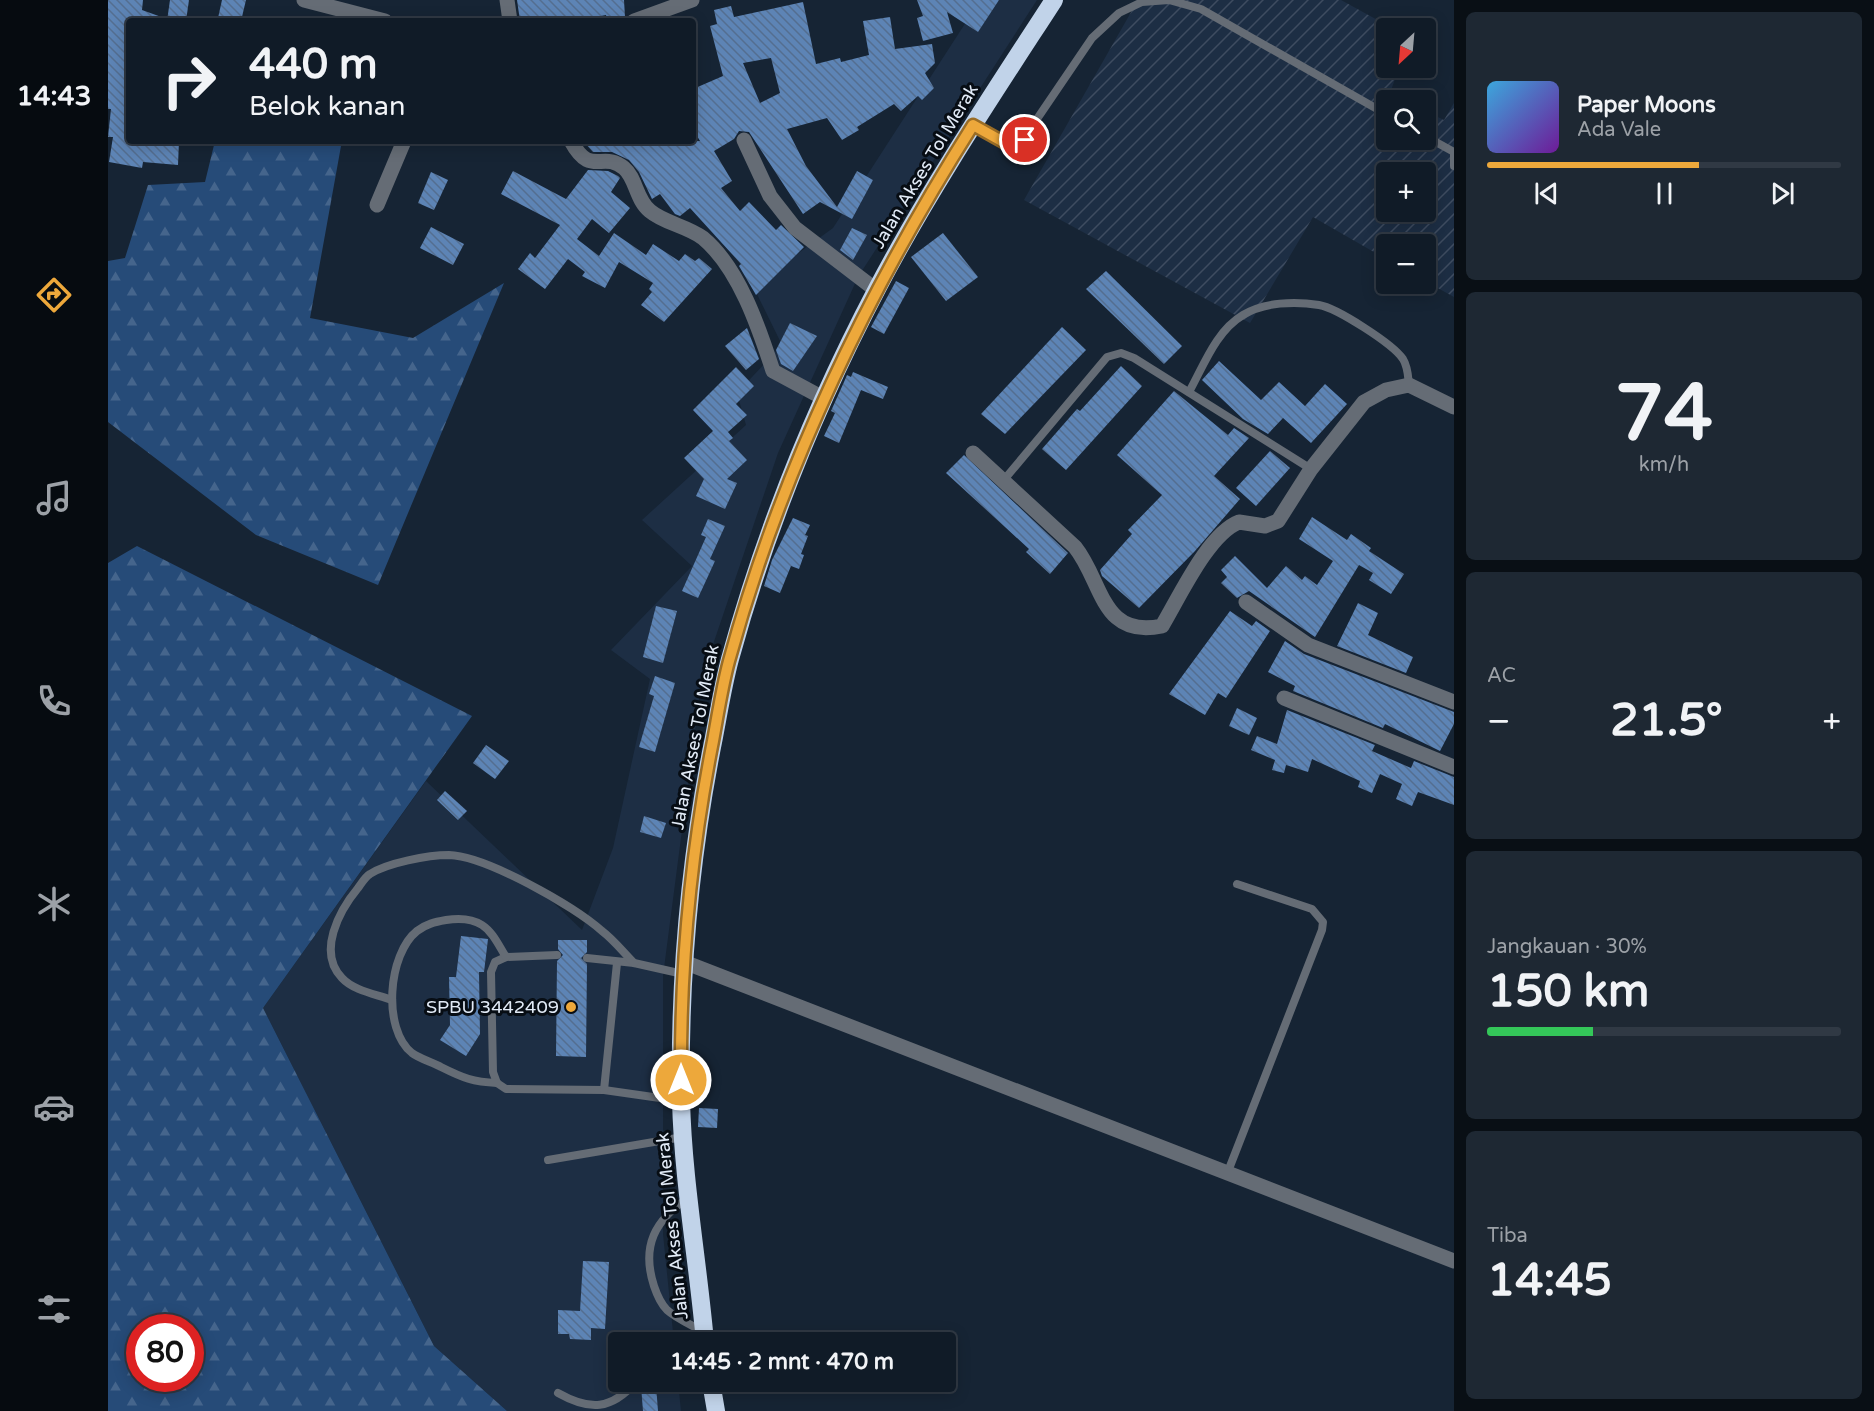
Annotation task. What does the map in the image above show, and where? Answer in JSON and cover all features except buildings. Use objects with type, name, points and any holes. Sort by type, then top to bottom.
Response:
[{"type":"highway","name":"Jalan Akses Tol Merak","points":[[704,1332],[688,1198],[681,1102],[684,968],[697,828],[728,664],[767,540],[825,399],[876,290],[937,183],[1054,0]]},
{"type":"highway","points":[[713,1392],[716,1411]]},
{"type":"street","points":[[304,0],[373,18]]},
{"type":"street","points":[[507,0],[510,18]]},
{"type":"street","points":[[642,18],[692,0]]},
{"type":"street","points":[[744,140],[770,196],[795,228],[876,290]]},
{"type":"street","points":[[377,205],[403,144]]},
{"type":"street","points":[[573,144],[579,155],[586,160],[615,162],[623,167],[649,210],[679,224],[720,255],[755,318],[773,371],[825,399]]},
{"type":"street","points":[[973,453],[1075,547],[1086,560],[1108,612],[1120,620],[1146,629],[1162,626],[1212,545],[1227,529],[1239,522],[1274,525],[1311,469],[1364,402],[1386,390],[1409,385],[1454,407]]},
{"type":"street","points":[[1246,602],[1308,645],[1454,702]]},
{"type":"street","points":[[1284,698],[1454,767]]},
{"type":"street","points":[[684,968],[1454,1261]]},
{"type":"lane","points":[[973,125],[1007,144],[1020,144],[1092,38],[1119,13],[1142,2],[1169,0],[1201,9],[1376,108]]},
{"type":"lane","points":[[1436,142],[1454,152],[1454,166]]},
{"type":"lane","points":[[1189,392],[1225,328],[1245,313],[1274,303],[1320,305],[1357,321],[1402,357],[1408,372],[1409,385]]},
{"type":"lane","points":[[1003,481],[1107,357],[1121,353],[1134,358],[1311,469]]},
{"type":"lane","points":[[392,1000],[354,987],[342,978],[332,963],[331,939],[345,904],[369,874],[407,861],[449,855],[482,861],[519,880],[602,930],[634,963]]},
{"type":"lane","points":[[1227,1174],[1322,930],[1323,922],[1312,909],[1237,884]]},
{"type":"lane","points":[[506,957],[491,933],[472,920],[454,918],[427,924],[414,933],[397,963],[393,976],[392,1000],[396,1024],[402,1040],[412,1052],[471,1082],[497,1083],[506,1089],[604,1090],[681,1102]]},
{"type":"lane","points":[[497,1083],[493,1072],[491,972],[495,962],[506,957],[558,954]]},
{"type":"lane","points":[[587,958],[617,963],[684,968]]},
{"type":"lane","points":[[604,1090],[617,963]]},
{"type":"lane","points":[[548,1160],[683,1137]]},
{"type":"lane","points":[[688,1198],[671,1210],[658,1227],[649,1245],[651,1276],[659,1300],[669,1312],[698,1332]]},
{"type":"lane","points":[[558,1393],[577,1406],[588,1407],[613,1402],[627,1392]]},
{"type":"shaded area","points":[[978,0],[1037,0],[858,277],[778,453],[702,677],[663,976],[663,1234],[673,1332],[608,1332],[608,1392],[679,1392],[681,1411],[507,1411],[434,1346],[263,1008],[426,781],[582,930],[613,848],[650,679],[611,650],[692,566],[642,520],[746,425],[737,393],[782,345],[753,286],[833,228],[979,2]]},
{"type":"shaded area","points":[[1138,0],[1341,0],[1376,19],[1376,78],[1395,78],[1391,90],[1376,90],[1376,150],[1436,150],[1436,116],[1444,120],[1454,103],[1454,297],[1436,287],[1436,234],[1376,234],[1376,253],[1313,217],[1250,323],[1024,200]]},
{"type":"green space","points":[[214,144],[332,144],[341,146],[310,318],[413,338],[504,283],[378,585],[256,535],[108,422],[108,261],[125,258],[148,185],[205,182]]},
{"type":"green space","points":[[137,546],[472,716],[263,1008],[434,1346],[507,1411],[108,1411],[108,563]]},
{"type":"place","name":"SPBU 3442409","points":[[571,1007]]},
{"type":"route","points":[[681,1080],[683,974],[697,828],[728,664],[750,588],[767,540],[825,399],[876,290],[973,125],[1007,144],[1020,144],[1025,140]]}]
